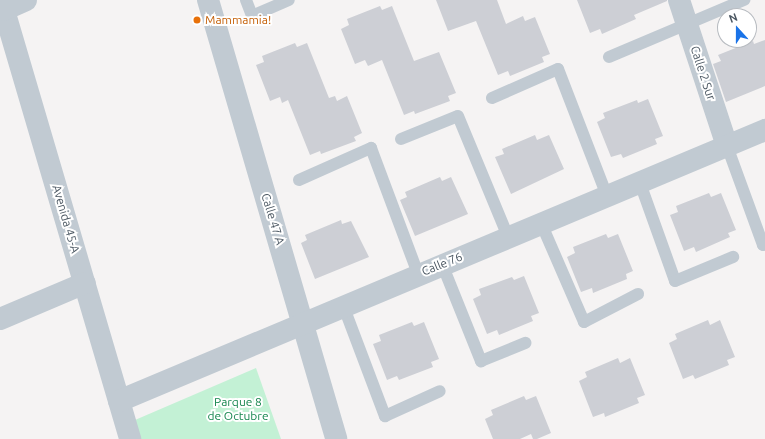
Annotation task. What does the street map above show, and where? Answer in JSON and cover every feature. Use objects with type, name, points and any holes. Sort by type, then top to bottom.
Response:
[{"type":"street","points":[[2,5],[26,0]]},
{"type":"street","name":"Calle 47 A","points":[[208,0],[304,322],[336,439]]},
{"type":"street","name":"Calle 2 Sur","points":[[679,0],[727,146]]},
{"type":"street","name":"Avenida 45-A","points":[[2,5],[130,439]]},
{"type":"street","name":"Calle 76","points":[[119,401],[343,305],[765,130]]},
{"type":"street","points":[[0,319],[85,283]]},
{"type":"lane","points":[[246,0],[252,16],[289,0]]},
{"type":"lane","points":[[609,57],[687,26],[744,0]]},
{"type":"lane","points":[[492,98],[558,70],[607,196]]},
{"type":"lane","points":[[401,140],[458,116],[508,237]]},
{"type":"lane","points":[[727,146],[763,245],[765,244]]},
{"type":"lane","points":[[300,180],[371,148],[418,274]]},
{"type":"lane","points":[[640,183],[675,281],[733,257]]},
{"type":"lane","points":[[541,223],[584,322],[638,294]]},
{"type":"lane","points":[[442,264],[481,361],[525,343]]},
{"type":"lane","points":[[343,305],[385,416],[440,391]]},
{"type":"green space","name":"Parque 8 de Octubre","points":[[256,368],[281,439],[140,439],[135,420]]},
{"type":"building","points":[[436,0],[497,0],[506,24],[523,16],[525,21],[535,17],[550,54],[542,57],[544,62],[510,76],[508,71],[498,75],[476,21],[448,31]]},
{"type":"building","points":[[577,0],[667,1],[634,15],[636,19],[602,34],[600,29],[590,33]]},
{"type":"building","points":[[380,6],[382,10],[392,6],[414,61],[439,52],[456,93],[448,96],[450,101],[415,114],[414,111],[404,115],[382,60],[368,66],[365,60],[355,64],[341,29],[349,25],[347,19]]},
{"type":"building","points":[[765,40],[765,86],[726,102],[713,64],[721,61],[718,55],[736,48],[757,48],[757,43]]},
{"type":"building","points":[[295,43],[297,47],[307,43],[329,98],[335,96],[337,101],[347,96],[362,133],[354,137],[356,141],[321,154],[320,151],[310,155],[288,100],[282,103],[280,97],[270,101],[256,65],[264,62],[262,56]]},
{"type":"building","points":[[648,99],[663,136],[655,139],[657,144],[623,158],[621,154],[611,157],[597,122],[605,118],[603,113],[637,100],[638,103]]},
{"type":"building","points":[[535,135],[537,140],[549,135],[564,169],[511,194],[495,157],[504,154],[502,149]]},
{"type":"building","points":[[440,177],[442,181],[451,177],[468,214],[415,236],[400,200],[407,197],[405,192]]},
{"type":"building","points":[[709,193],[711,197],[721,193],[736,230],[728,233],[730,237],[696,252],[694,247],[684,251],[670,215],[678,212],[676,206]]},
{"type":"building","points":[[341,220],[342,224],[351,221],[369,257],[315,279],[301,243],[307,240],[305,235]]},
{"type":"building","points":[[606,234],[608,238],[618,234],[633,271],[626,274],[627,279],[593,293],[592,288],[581,292],[567,257],[575,253],[573,247]]},
{"type":"building","points":[[524,276],[539,313],[531,316],[533,321],[499,335],[497,330],[487,334],[473,299],[481,295],[479,289],[512,277],[514,280]]},
{"type":"building","points":[[708,320],[710,325],[720,320],[735,357],[727,360],[729,365],[695,379],[693,375],[683,379],[669,343],[677,339],[675,334]]},
{"type":"building","points":[[412,322],[414,326],[424,322],[439,359],[431,362],[433,367],[399,380],[397,376],[387,380],[373,344],[381,341],[379,335]]},
{"type":"building","points":[[618,358],[620,363],[630,358],[645,395],[637,398],[639,403],[605,417],[604,413],[593,417],[579,381],[587,377],[585,372]]},
{"type":"building","points":[[524,396],[526,400],[536,396],[551,433],[537,439],[533,439],[531,434],[520,439],[493,439],[485,419],[493,415],[491,410]]},
{"type":"place","name":"Mammamia!","points":[[197,20]]}]
